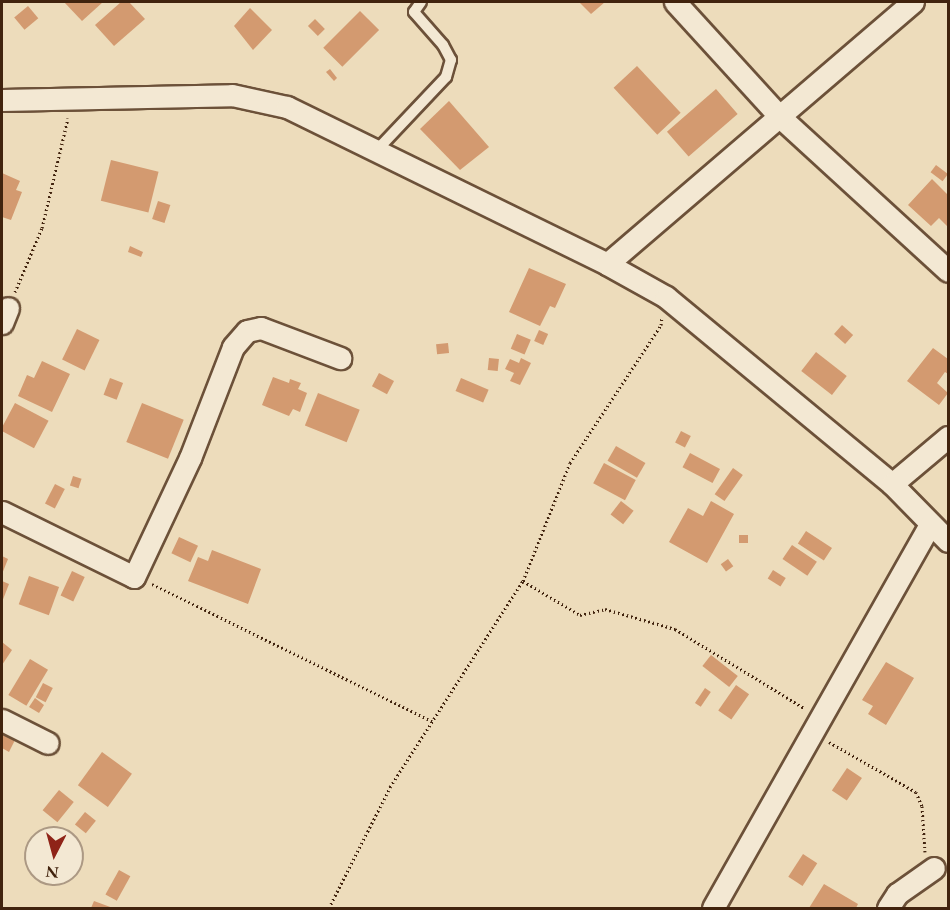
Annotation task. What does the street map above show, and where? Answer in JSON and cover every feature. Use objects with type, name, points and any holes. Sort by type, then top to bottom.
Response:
[{"type":"street","points":[[675,2],[779,116],[948,271]]},
{"type":"street","points":[[608,264],[913,2]]},
{"type":"street","points":[[2,100],[232,94],[287,107],[608,264],[666,297],[892,484],[948,541]]},
{"type":"street","points":[[2,512],[134,577],[190,458],[233,347],[247,331],[261,328],[340,358]]},
{"type":"street","points":[[892,484],[948,437]]},
{"type":"street","points":[[721,906],[817,724],[930,524]]},
{"type":"street","points":[[2,720],[48,743]]},
{"type":"street","points":[[888,909],[897,894],[934,868]]},
{"type":"lane","points":[[376,151],[446,77],[451,60],[443,45],[414,12],[421,2]]},
{"type":"path","points":[[5,316],[42,228],[64,139],[70,98]]},
{"type":"path","points":[[329,909],[390,787],[523,581],[570,463],[661,325],[666,297]]},
{"type":"path","points":[[134,577],[225,618],[342,679],[433,721]]},
{"type":"path","points":[[523,581],[580,615],[605,609],[675,629],[733,667],[802,706],[817,724],[826,740],[916,792],[922,806],[921,830],[926,857],[934,868]]},
{"type":"building","points":[[64,2],[103,2],[82,21]]},
{"type":"building","points":[[121,2],[129,2],[145,19],[114,46],[95,25]]},
{"type":"building","points":[[579,2],[605,2],[591,14]]},
{"type":"building","points":[[28,6],[38,18],[24,30],[14,18]]},
{"type":"building","points":[[250,8],[272,30],[253,50],[234,26]]},
{"type":"building","points":[[360,11],[379,30],[342,67],[323,48]]},
{"type":"building","points":[[315,19],[325,29],[318,36],[308,26]]},
{"type":"building","points":[[637,66],[681,113],[657,135],[614,88]]},
{"type":"building","points":[[330,69],[337,78],[334,81],[326,72]]},
{"type":"building","points":[[716,89],[738,114],[689,157],[667,132]]},
{"type":"building","points":[[449,101],[489,147],[460,170],[420,129]]},
{"type":"building","points":[[111,160],[159,172],[148,213],[101,201]]},
{"type":"building","points":[[936,165],[948,174],[943,181],[931,172]]},
{"type":"building","points":[[2,173],[20,181],[16,190],[22,192],[11,220],[2,217]]},
{"type":"building","points":[[932,179],[948,195],[948,227],[939,218],[931,226],[908,205]]},
{"type":"building","points":[[158,201],[170,205],[164,223],[152,219]]},
{"type":"building","points":[[130,246],[143,252],[141,257],[128,252]]},
{"type":"building","points":[[529,268],[566,284],[555,308],[550,306],[540,326],[509,312]]},
{"type":"building","points":[[842,325],[853,335],[845,344],[834,334]]},
{"type":"building","points":[[77,329],[99,340],[85,371],[62,360]]},
{"type":"building","points":[[539,330],[548,334],[543,345],[534,341]]},
{"type":"building","points":[[517,334],[531,340],[525,355],[511,349]]},
{"type":"building","points":[[448,343],[449,353],[437,354],[436,344]]},
{"type":"building","points":[[933,348],[948,359],[948,374],[945,372],[937,383],[948,393],[939,405],[907,381]]},
{"type":"building","points":[[816,352],[847,376],[832,395],[801,371]]},
{"type":"building","points":[[489,358],[499,359],[498,371],[488,370]]},
{"type":"building","points":[[521,358],[531,363],[520,385],[510,381],[514,373],[505,369],[510,359],[519,363]]},
{"type":"building","points":[[42,361],[70,374],[52,412],[18,396],[27,375],[34,378]]},
{"type":"building","points":[[379,373],[394,381],[387,394],[372,386]]},
{"type":"building","points":[[273,377],[289,383],[290,379],[301,383],[298,389],[307,393],[300,412],[293,409],[289,416],[262,405]]},
{"type":"building","points":[[110,378],[123,383],[117,400],[104,395]]},
{"type":"building","points":[[461,378],[489,390],[483,403],[456,391]]},
{"type":"building","points":[[318,393],[360,410],[347,442],[305,425]]},
{"type":"building","points":[[15,403],[49,421],[34,448],[2,431]]},
{"type":"building","points":[[142,403],[184,420],[168,459],[126,442]]},
{"type":"building","points":[[681,431],[691,436],[685,448],[675,443]]},
{"type":"building","points":[[616,446],[645,463],[637,478],[608,461]]},
{"type":"building","points":[[690,453],[720,469],[713,483],[682,467]]},
{"type":"building","points":[[604,463],[636,480],[625,500],[593,483]]},
{"type":"building","points":[[733,468],[743,475],[724,501],[715,494]]},
{"type":"building","points":[[73,476],[82,479],[78,488],[70,486]]},
{"type":"building","points":[[55,484],[65,489],[55,509],[45,504]]},
{"type":"building","points":[[621,501],[634,511],[623,524],[611,514]]},
{"type":"building","points":[[711,501],[734,514],[707,563],[669,542],[688,508],[703,516]]},
{"type":"building","points":[[806,531],[832,548],[824,560],[798,544]]},
{"type":"building","points":[[739,535],[748,535],[748,543],[739,543]]},
{"type":"building","points":[[179,537],[198,546],[190,562],[171,553]]},
{"type":"building","points":[[792,545],[817,562],[807,576],[782,559]]},
{"type":"building","points":[[212,550],[261,569],[248,604],[188,581],[198,557],[208,561]]},
{"type":"building","points":[[2,556],[8,559],[2,574]]},
{"type":"building","points":[[728,559],[733,566],[726,572],[721,564]]},
{"type":"building","points":[[773,570],[786,578],[780,586],[768,578]]},
{"type":"building","points":[[72,571],[85,577],[73,601],[61,595]]},
{"type":"building","points":[[29,576],[59,587],[49,615],[19,604]]},
{"type":"building","points":[[2,581],[9,584],[2,602]]},
{"type":"building","points":[[2,642],[12,650],[2,665]]},
{"type":"building","points":[[711,655],[738,676],[729,687],[702,666]]},
{"type":"building","points":[[30,659],[48,670],[26,706],[8,695]]},
{"type":"building","points":[[886,662],[914,678],[886,725],[868,714],[873,706],[862,700]]},
{"type":"building","points":[[43,683],[53,688],[46,702],[36,697]]},
{"type":"building","points":[[736,685],[749,694],[731,720],[718,710]]},
{"type":"building","points":[[705,688],[711,692],[701,707],[695,703]]},
{"type":"building","points":[[35,698],[44,705],[39,713],[29,707]]},
{"type":"building","points":[[2,729],[16,738],[9,752],[2,748]]},
{"type":"building","points":[[102,752],[132,774],[108,807],[78,785]]},
{"type":"building","points":[[847,768],[862,778],[847,800],[832,790]]},
{"type":"building","points":[[59,790],[74,802],[57,822],[43,810]]},
{"type":"building","points":[[85,812],[96,821],[86,833],[84,826],[75,824]]},
{"type":"building","points":[[803,854],[817,863],[803,886],[788,877]]},
{"type":"building","points":[[119,870],[130,876],[117,901],[105,894]]},
{"type":"building","points":[[824,884],[858,904],[856,908],[809,908]]},
{"type":"building","points":[[94,901],[113,908],[91,908]]}]
